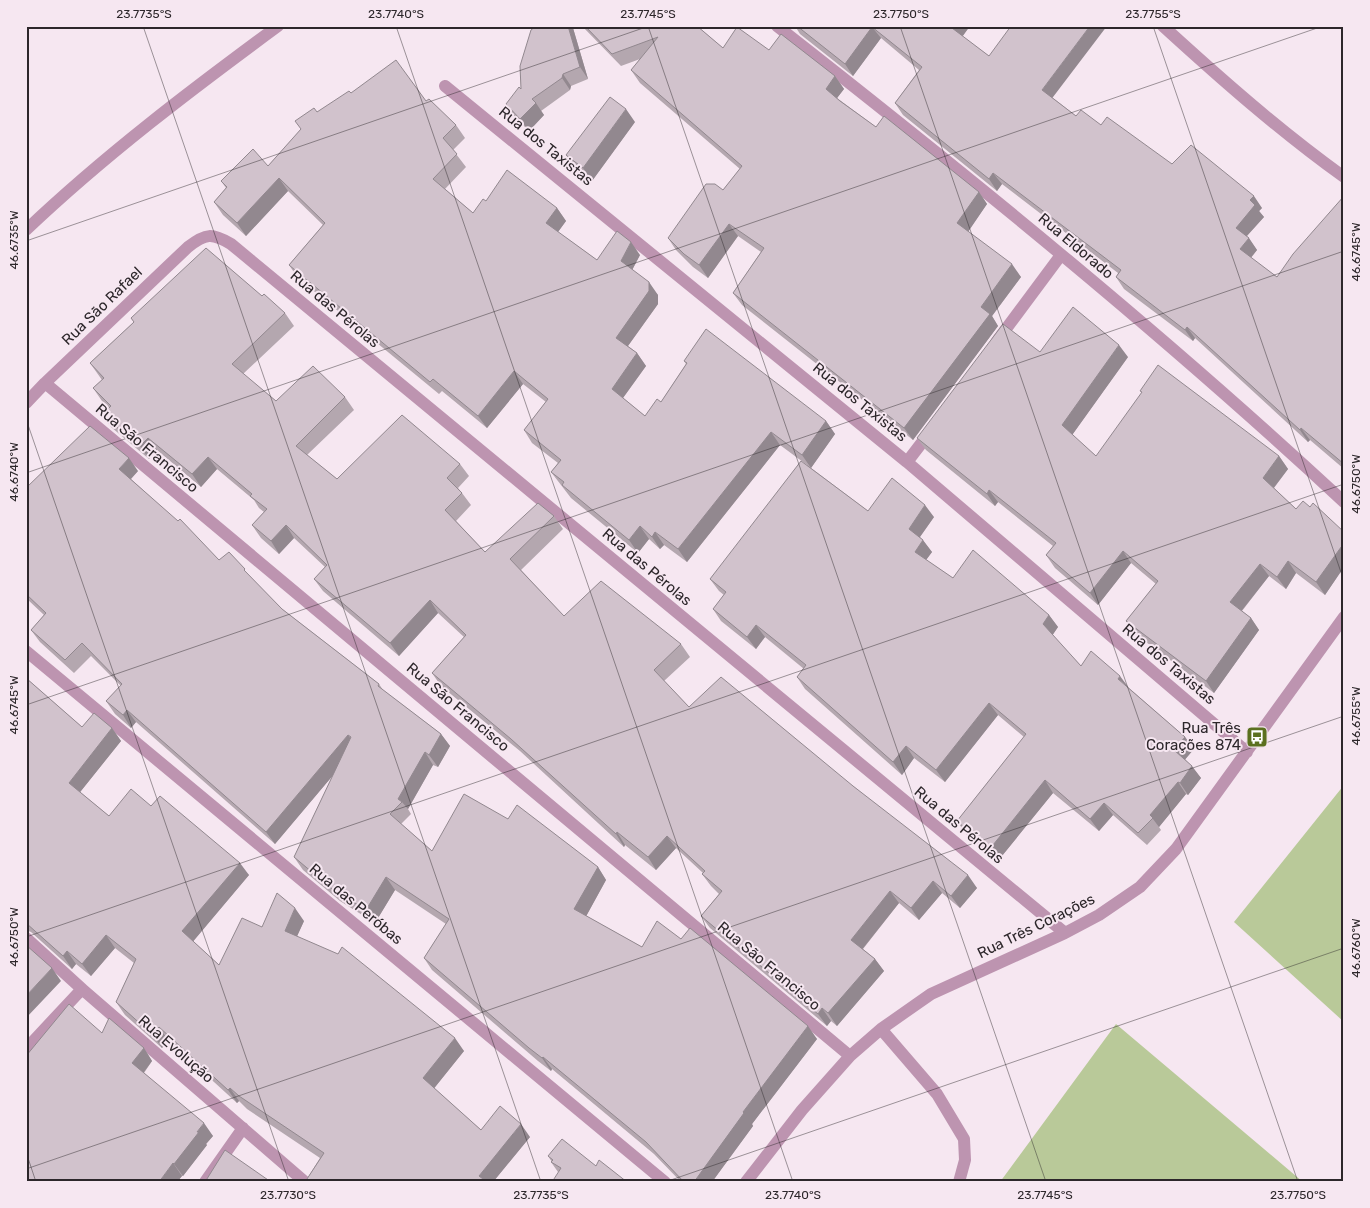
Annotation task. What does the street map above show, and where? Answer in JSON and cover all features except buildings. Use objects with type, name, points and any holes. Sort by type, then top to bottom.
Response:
[{"type":"street","points":[[26,230],[70,188],[144,127],[278,26]]},
{"type":"street","name":"Rua Eldorado","points":[[777,26],[895,119],[1061,255],[1246,414],[1344,502]]},
{"type":"street","points":[[1163,26],[1309,152],[1344,177]]},
{"type":"street","name":"Rua dos Taxistas","points":[[445,86],[908,462],[1247,752]]},
{"type":"street","name":"Rua das Pérolas","points":[[204,236],[212,235],[232,244],[1065,933]]},
{"type":"street","name":"Rua São Rafael","points":[[26,403],[188,247],[204,236]]},
{"type":"street","points":[[990,351],[1061,255]]},
{"type":"street","name":"Rua São Francisco","points":[[45,383],[850,1056]]},
{"type":"street","points":[[908,462],[937,422]]},
{"type":"street","name":"Rua Três Corações","points":[[746,1182],[802,1110],[850,1056],[880,1028],[931,994],[1065,933],[1099,915],[1140,887],[1176,849],[1344,617]]},
{"type":"street","name":"Rua das Peróbas","points":[[26,651],[665,1182]]},
{"type":"street","name":"Rua Evolução","points":[[26,938],[82,989],[305,1182]]},
{"type":"street","points":[[26,1049],[82,989]]},
{"type":"street","points":[[880,1028],[937,1094],[964,1139],[965,1160],[959,1182]]},
{"type":"street","points":[[205,1182],[242,1128]]},
{"type":"green space","points":[[1344,785],[1344,1022],[1234,922]]},
{"type":"green space","points":[[1116,1024],[1303,1182],[1000,1182]]},
{"type":"place","name":"Rua Três Corações 874","points":[[1257,737]]}]
